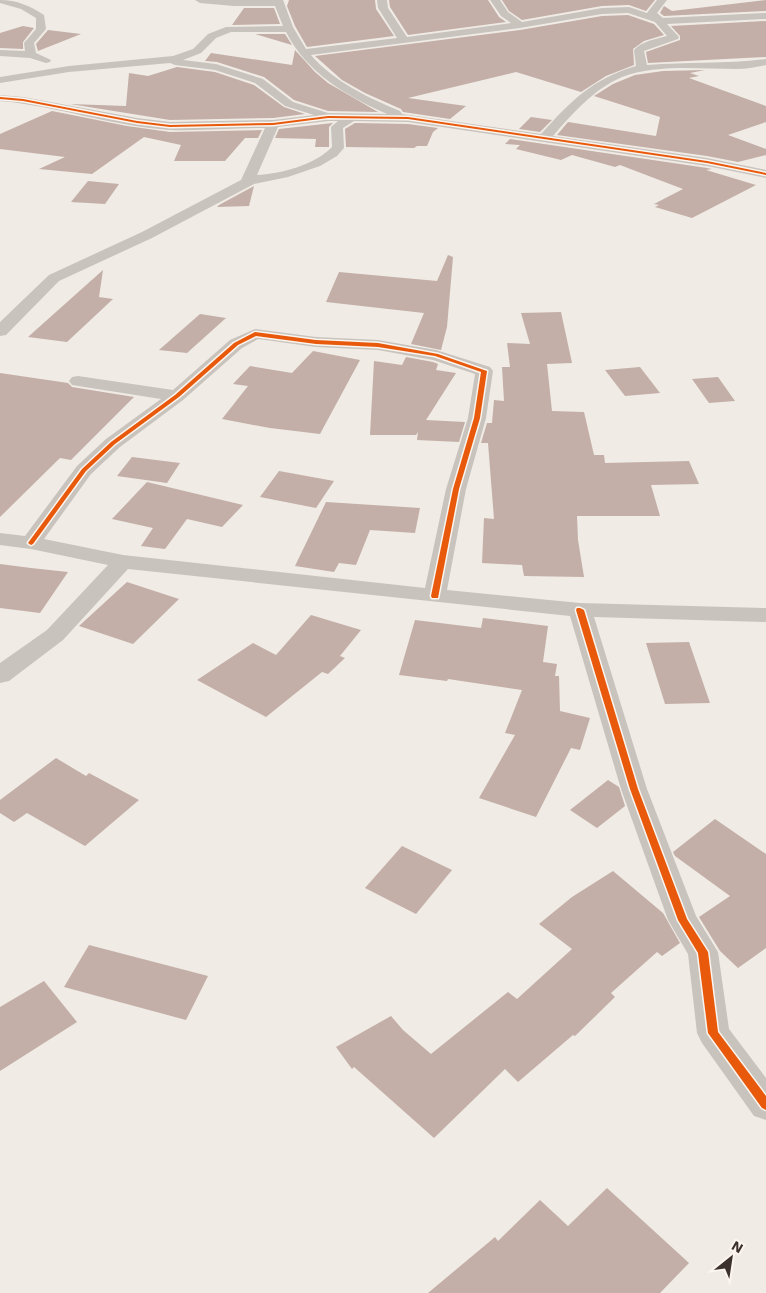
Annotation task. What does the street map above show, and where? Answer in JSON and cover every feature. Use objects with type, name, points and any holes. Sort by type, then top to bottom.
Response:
[{"type":"street","points":[[0,0],[24,7],[41,18],[41,29],[29,44],[31,55]]},
{"type":"street","points":[[200,0],[234,3],[278,2],[304,53],[339,84],[368,102],[408,118]]},
{"type":"street","points":[[382,0],[383,8],[403,39]]},
{"type":"street","points":[[495,0],[504,14],[520,25]]},
{"type":"street","points":[[642,68],[639,50],[645,46],[674,37],[652,13],[662,0]]},
{"type":"street","points":[[304,53],[520,25],[588,12],[629,10],[662,22],[766,16]]},
{"type":"street","points":[[0,80],[69,68],[175,59],[198,51],[212,36],[230,29],[291,29]]},
{"type":"street","points":[[0,52],[31,55],[69,68]]},
{"type":"street","points":[[150,62],[191,62],[216,67],[259,81],[289,104],[328,117]]},
{"type":"street","points":[[543,139],[572,107],[598,86],[618,75],[642,68],[701,65],[738,66],[766,62]]},
{"type":"street","points":[[0,98],[23,100],[137,122],[170,126],[273,124],[328,117],[408,118],[766,174]]},
{"type":"street","points":[[0,331],[54,278],[147,235],[250,179],[264,179],[319,162],[334,153],[338,148],[337,127],[350,118]]},
{"type":"street","points":[[247,182],[273,124]]},
{"type":"street","points":[[749,170],[766,166]]},
{"type":"street","points":[[31,542],[84,470],[113,443],[177,396],[236,344],[255,334],[316,342],[378,345],[436,355],[484,371],[477,418],[456,489],[435,596]]},
{"type":"street","points":[[78,381],[177,396]]},
{"type":"street","points":[[0,539],[31,542],[123,562],[435,596],[580,610],[766,615]]},
{"type":"street","points":[[0,675],[55,635],[123,562]]},
{"type":"street","points":[[580,610],[634,789],[683,920],[703,952],[713,1033],[766,1104]]},
{"type":"building","points":[[289,0],[375,0],[376,9],[394,36],[307,47],[295,26],[287,6]]},
{"type":"building","points":[[389,0],[488,0],[499,17],[506,22],[408,35],[390,7]]},
{"type":"building","points":[[502,0],[655,0],[646,11],[629,5],[602,6],[522,20],[509,11]]},
{"type":"building","points":[[766,0],[766,11],[664,16],[660,13],[664,6],[672,11]]},
{"type":"building","points":[[244,8],[274,8],[280,24],[232,25]]},
{"type":"building","points":[[628,15],[654,24],[664,35],[644,41],[633,49],[634,65],[606,76],[581,92],[516,72],[408,98],[466,106],[450,119],[403,112],[401,109],[365,93],[342,80],[315,56],[520,30],[602,16]]},
{"type":"building","points":[[766,21],[766,57],[648,63],[646,52],[680,40],[680,36],[671,26]]},
{"type":"building","points":[[23,26],[34,28],[23,42],[23,49],[0,48],[0,33]]},
{"type":"building","points":[[48,30],[81,34],[38,51],[36,44]]},
{"type":"building","points":[[255,34],[285,34],[292,45]]},
{"type":"building","points":[[295,50],[328,83],[378,112],[328,111],[294,100],[264,77],[217,62],[205,61],[211,53],[292,65]]},
{"type":"building","points":[[177,67],[215,72],[254,85],[284,107],[305,114],[273,118],[170,120],[70,104],[126,106],[129,73],[148,76]]},
{"type":"building","points":[[705,70],[690,73],[699,76],[689,78],[766,106],[766,122],[728,135],[766,149],[766,155],[738,162],[557,135],[568,122],[656,136],[660,117],[594,96],[613,84],[635,75],[663,71]]},
{"type":"building","points":[[52,111],[127,126],[170,132],[262,130],[258,138],[245,138],[225,161],[174,161],[181,145],[144,137],[92,174],[39,169],[65,157],[0,149],[0,134]]},
{"type":"building","points":[[531,117],[552,120],[540,132],[519,129]]},
{"type":"building","points":[[333,123],[329,127],[329,147],[315,147],[316,139],[275,138],[279,129]]},
{"type":"building","points":[[355,123],[408,124],[438,128],[433,132],[427,146],[417,146],[414,148],[346,147],[345,129]]},
{"type":"building","points":[[510,139],[707,168],[712,169],[706,170],[756,185],[692,218],[655,207],[659,205],[654,204],[683,189],[620,165],[615,167],[572,155],[561,160],[516,149],[520,145],[505,144]]},
{"type":"building","points":[[88,181],[119,184],[105,204],[71,202]]},
{"type":"building","points":[[254,186],[249,206],[217,207],[219,205]]},
{"type":"building","points":[[448,255],[453,257],[447,327],[441,350],[411,344],[424,313],[326,302],[339,272],[437,281]]},
{"type":"building","points":[[103,270],[99,297],[113,299],[67,342],[28,337]]},
{"type":"building","points":[[561,312],[572,363],[547,364],[552,411],[584,412],[594,455],[604,455],[605,463],[689,461],[699,484],[651,485],[660,516],[577,516],[578,540],[584,577],[524,576],[522,565],[482,563],[484,518],[494,519],[488,443],[481,443],[487,423],[492,423],[494,400],[504,401],[502,367],[510,367],[507,343],[530,344],[521,313]]},
{"type":"building","points":[[200,314],[226,318],[187,353],[159,350]]},
{"type":"building","points":[[313,351],[360,360],[320,434],[270,428],[222,419],[248,386],[233,384],[250,366],[292,373]]},
{"type":"building","points":[[406,357],[433,362],[438,364],[436,370],[456,373],[426,420],[465,422],[459,442],[417,440],[418,432],[416,435],[370,435],[374,361],[402,365]]},
{"type":"building","points":[[640,367],[660,393],[625,396],[605,370]]},
{"type":"building","points":[[0,373],[68,383],[72,387],[134,397],[71,460],[60,458],[0,517]]},
{"type":"building","points":[[718,377],[735,401],[709,403],[692,379]]},
{"type":"building","points":[[132,457],[180,463],[167,483],[117,476]]},
{"type":"building","points":[[279,471],[334,481],[316,508],[260,497]]},
{"type":"building","points":[[147,482],[243,505],[222,527],[187,519],[165,549],[141,546],[153,528],[112,519]]},
{"type":"building","points":[[326,502],[420,508],[415,533],[370,530],[356,565],[339,563],[334,572],[295,566]]},
{"type":"building","points":[[0,564],[68,572],[40,613],[0,608]]},
{"type":"building","points":[[127,582],[179,599],[133,644],[79,626]]},
{"type":"building","points":[[311,615],[361,630],[340,656],[345,658],[328,674],[322,672],[266,717],[197,680],[253,643],[276,655]]},
{"type":"building","points":[[483,618],[548,626],[543,662],[557,664],[555,676],[559,676],[560,711],[590,718],[580,750],[571,748],[536,817],[479,798],[515,735],[505,733],[522,690],[448,679],[447,681],[399,675],[415,620],[481,628]]},
{"type":"building","points":[[689,642],[710,703],[665,704],[646,643]]},
{"type":"building","points":[[56,758],[86,776],[89,773],[139,800],[85,846],[27,813],[14,822],[0,813],[0,800]]},
{"type":"building","points":[[608,780],[619,787],[625,806],[597,828],[570,810]]},
{"type":"building","points":[[715,819],[766,854],[766,948],[738,968],[720,951],[699,917],[730,896],[675,856],[673,852]]},
{"type":"building","points":[[402,846],[452,870],[416,914],[365,888]]},
{"type":"building","points":[[613,871],[663,913],[680,943],[662,956],[657,952],[611,993],[615,997],[575,1036],[573,1035],[518,1082],[505,1069],[434,1138],[354,1067],[352,1069],[336,1047],[391,1016],[403,1030],[431,1054],[508,992],[517,999],[572,949],[539,924],[572,897]]},
{"type":"building","points":[[89,945],[208,976],[186,1020],[64,987]]},
{"type":"building","points":[[44,981],[77,1022],[0,1071],[0,1007]]},
{"type":"building","points":[[607,1188],[689,1263],[660,1293],[428,1293],[495,1237],[498,1241],[540,1200],[568,1226]]},
{"type":"cycle path","points":[[0,98],[23,100],[137,122],[170,126],[273,124],[328,117],[408,118],[707,162],[766,174]]},
{"type":"cycle path","points":[[31,543],[84,470],[113,443],[177,396],[236,344],[255,334],[316,342],[378,345],[436,355],[484,371],[477,418],[456,489],[435,596]]},
{"type":"cycle path","points":[[580,610],[634,789],[683,920],[703,952],[713,1033],[766,1105]]}]
